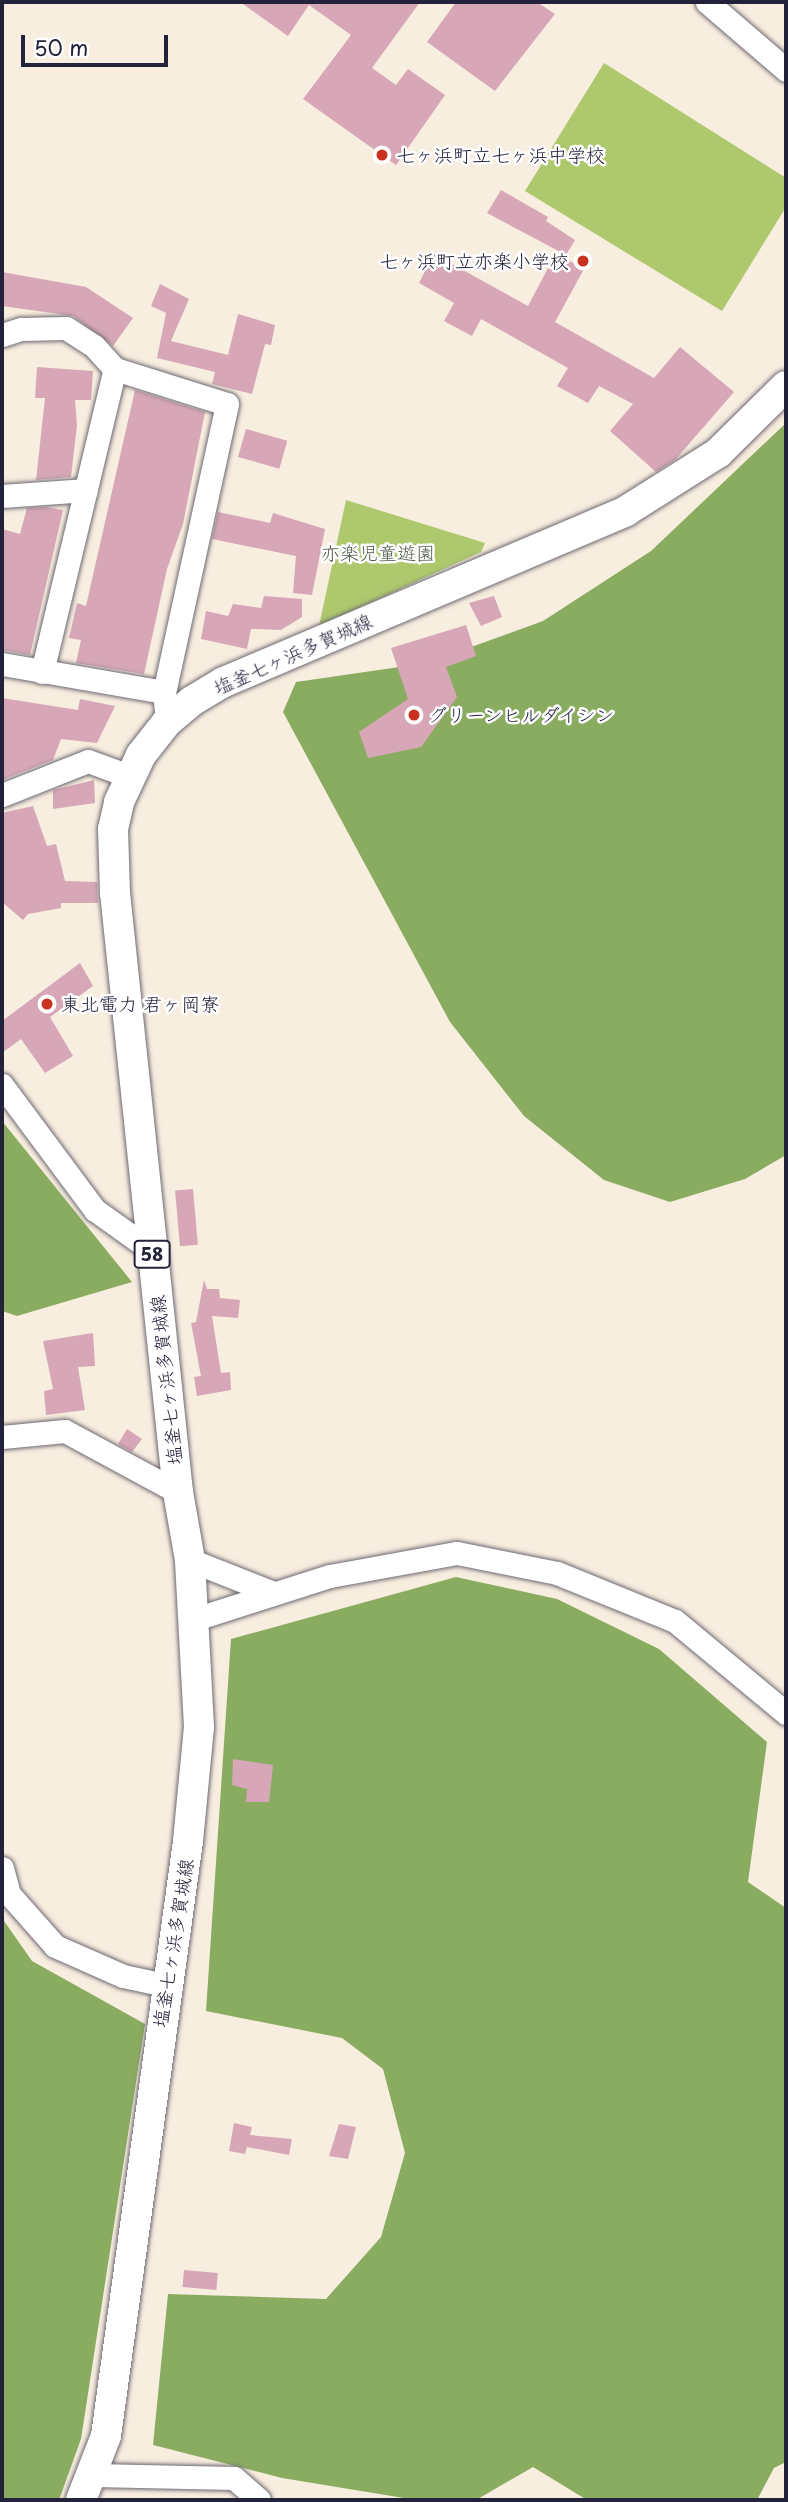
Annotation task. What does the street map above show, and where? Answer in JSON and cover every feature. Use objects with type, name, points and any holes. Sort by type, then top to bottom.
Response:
[{"type":"main road","name":"塩釜七ヶ浜多賀城線","points":[[87,2488],[106,2436],[165,1985],[188,1841],[199,1727],[190,1560],[178,1492],[151,1250],[113,858],[113,829],[129,776],[167,722],[224,682],[626,511],[718,453],[786,387]]},
{"type":"street","points":[[707,2],[786,70]]},
{"type":"street","points":[[2,335],[21,329],[66,328],[94,345],[115,369],[227,404],[164,692],[167,722]]},
{"type":"street","points":[[42,672],[115,369]]},
{"type":"street","points":[[2,496],[86,490]]},
{"type":"street","points":[[2,664],[164,692]]},
{"type":"street","points":[[2,795],[88,761],[129,776]]},
{"type":"street","points":[[2,1086],[96,1210],[151,1250]]},
{"type":"street","points":[[2,1437],[65,1431],[178,1492]]},
{"type":"street","points":[[195,1619],[271,1592],[330,1576],[457,1553],[557,1573],[675,1621],[786,1714]]},
{"type":"street","points":[[190,1560],[271,1592]]},
{"type":"street","points":[[2,1868],[9,1894],[55,1946],[123,1976],[165,1985]]},
{"type":"street","points":[[87,2488],[234,2478],[259,2500]]},
{"type":"green space","points":[[604,63],[786,178],[786,207],[722,311],[525,191]]},
{"type":"green space","points":[[786,423],[786,1155],[745,1179],[670,1202],[604,1180],[524,1116],[450,1022],[283,712],[296,682],[427,663],[543,621],[651,551]]},
{"type":"green space","name":"亦楽児童遊園","points":[[346,500],[485,543],[481,552],[319,626]]},
{"type":"green space","points":[[2,1121],[132,1282],[17,1316],[2,1311]]},
{"type":"green space","points":[[456,1577],[557,1599],[659,1649],[767,1742],[748,1882],[786,1908],[786,2462],[774,2468],[757,2500],[587,2500],[533,2467],[476,2500],[416,2500],[282,2478],[153,2445],[168,2294],[326,2299],[381,2237],[405,2153],[383,2069],[342,2038],[206,2011],[231,1639]]},
{"type":"green space","points":[[2,1918],[32,1961],[145,2024],[81,2439],[59,2500],[2,2500]]},
{"type":"building","points":[[240,2],[420,2],[372,68],[396,85],[408,69],[445,95],[396,165],[303,99],[351,35],[309,5],[288,36]]},
{"type":"building","points":[[456,2],[537,2],[555,14],[495,91],[427,42]]},
{"type":"building","points":[[501,190],[548,217],[546,221],[575,240],[566,255],[487,213]]},
{"type":"building","points":[[556,253],[584,269],[555,322],[654,378],[680,347],[734,392],[676,459],[656,472],[610,431],[633,404],[599,386],[588,403],[557,386],[568,368],[481,319],[472,336],[444,321],[454,303],[419,283],[434,254],[528,306]]},
{"type":"building","points":[[2,272],[86,287],[133,318],[113,346],[73,316],[2,306]]},
{"type":"building","points":[[160,284],[189,299],[171,341],[228,355],[238,314],[275,325],[271,345],[265,344],[252,394],[212,384],[215,372],[157,358],[166,313],[151,306]]},
{"type":"building","points":[[37,367],[93,371],[91,400],[75,400],[77,425],[71,477],[36,480],[45,398],[35,398]]},
{"type":"building","points":[[135,390],[205,412],[183,524],[167,569],[144,674],[76,663],[81,640],[69,638],[77,603],[86,606]]},
{"type":"building","points":[[246,429],[287,441],[279,469],[238,457]]},
{"type":"building","points":[[27,508],[63,510],[30,655],[2,650],[2,529],[20,534]]},
{"type":"building","points":[[218,512],[270,523],[273,513],[325,529],[312,595],[293,593],[296,556],[212,539]]},
{"type":"building","points":[[264,596],[302,599],[302,617],[281,630],[251,629],[247,649],[201,639],[206,611],[228,616],[233,604],[261,608]]},
{"type":"building","points":[[494,596],[502,617],[481,626],[469,603]]},
{"type":"building","points":[[466,625],[476,656],[446,667],[457,697],[421,747],[368,758],[359,732],[408,699],[391,648]]},
{"type":"building","points":[[2,698],[78,710],[80,699],[115,706],[97,743],[61,739],[53,760],[2,780]]},
{"type":"building","points":[[94,780],[95,803],[53,809],[53,790]]},
{"type":"building","points":[[33,806],[47,846],[56,844],[65,881],[97,882],[98,903],[61,903],[61,908],[28,914],[23,920],[2,902],[2,813]]},
{"type":"building","name":"東北電力 君ヶ岡寮","points":[[80,963],[93,986],[50,1017],[73,1056],[45,1073],[21,1039],[2,1053],[2,1021]]},
{"type":"building","points":[[193,1189],[198,1245],[180,1246],[175,1191]]},
{"type":"building","points":[[204,1280],[207,1289],[219,1289],[220,1298],[240,1300],[238,1318],[212,1316],[221,1373],[230,1372],[231,1390],[197,1396],[194,1377],[201,1376],[191,1323],[196,1322]]},
{"type":"building","points":[[93,1333],[95,1366],[78,1367],[85,1410],[46,1415],[44,1391],[53,1389],[43,1341]]},
{"type":"building","points":[[127,1429],[142,1439],[132,1452],[118,1444]]},
{"type":"building","points":[[233,1759],[273,1765],[269,1802],[246,1802],[247,1789],[232,1785]]},
{"type":"building","points":[[234,2123],[252,2127],[250,2135],[292,2139],[289,2155],[247,2147],[245,2154],[229,2151]]},
{"type":"building","points":[[339,2124],[356,2127],[348,2159],[329,2156]]},
{"type":"building","points":[[184,2270],[218,2273],[216,2290],[183,2287]]},
{"type":"place","name":"七ヶ浜町立七ヶ浜中学校","points":[[382,155]]},
{"type":"place","name":"七ヶ浜町立亦楽小学校","points":[[583,261]]},
{"type":"place","name":"グリーンヒルダイシン","points":[[414,715]]},
{"type":"place","name":"東北電力 君ヶ岡寮","points":[[47,1004]]}]
